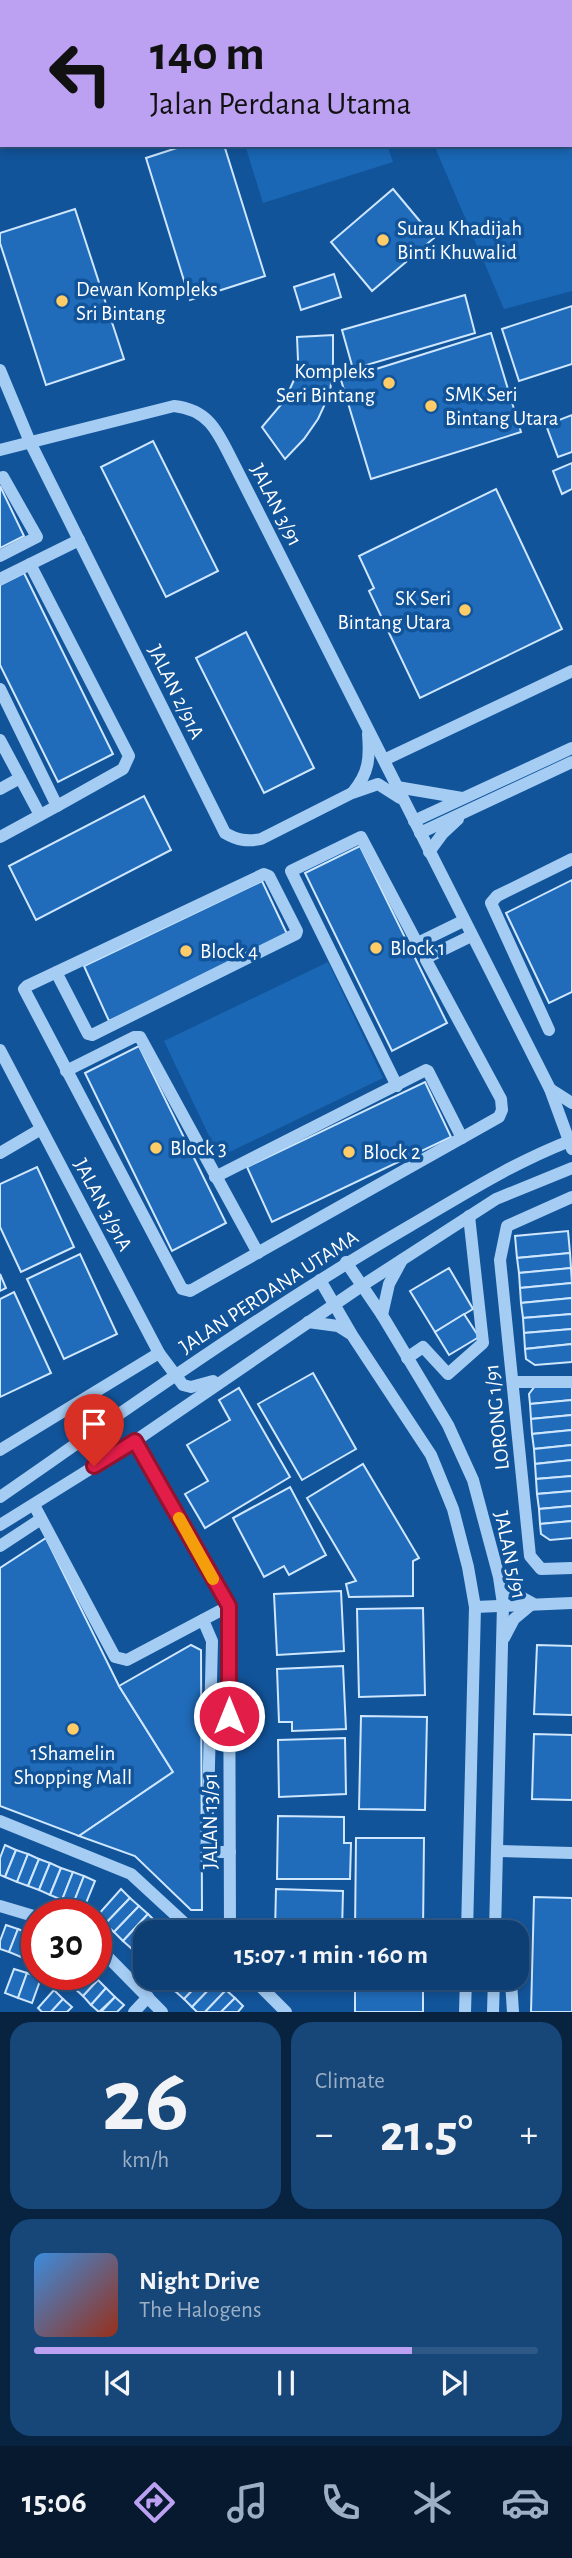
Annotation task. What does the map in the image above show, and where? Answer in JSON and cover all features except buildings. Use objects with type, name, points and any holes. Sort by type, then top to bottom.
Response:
[{"type":"street","name":"JALAN 2/91A","points":[[0,370],[30,442],[225,833],[249,841],[261,839],[352,793],[378,785],[405,803]]},
{"type":"street","name":"JALAN 3/91","points":[[0,450],[174,406],[190,408],[206,417],[235,466],[550,1089],[571,1144]]},
{"type":"street","points":[[0,478],[3,477],[37,537],[0,556]]},
{"type":"street","points":[[0,579],[79,540]]},
{"type":"street","points":[[0,837],[123,769],[129,756],[30,564]]},
{"type":"street","points":[[384,760],[572,671]]},
{"type":"street","points":[[0,689],[57,806]]},
{"type":"street","points":[[352,793],[369,767],[368,730]]},
{"type":"street","points":[[0,740],[40,815]]},
{"type":"street","points":[[417,827],[572,748]]},
{"type":"street","points":[[429,852],[466,804],[572,762]]},
{"type":"street","points":[[0,789],[20,778]]},
{"type":"street","points":[[397,787],[466,804]]},
{"type":"street","points":[[397,1086],[291,871],[361,837],[416,941],[420,942],[463,921]]},
{"type":"street","points":[[549,1030],[491,904],[497,896],[572,859]]},
{"type":"street","points":[[56,972],[88,1034],[92,1035],[298,931],[269,876],[264,874],[56,972],[27,986],[24,992],[182,1289],[190,1291],[499,1116],[502,1110],[501,1098],[426,958],[471,936]]},
{"type":"street","points":[[66,1071],[134,1037],[140,1037],[258,1253]]},
{"type":"street","name":"JALAN 3/91A","points":[[0,1050],[159,1353],[175,1376]]},
{"type":"street","points":[[215,1177],[427,1071],[462,1138]]},
{"type":"street","points":[[550,1089],[572,1103]]},
{"type":"street","points":[[0,1153],[41,1129]]},
{"type":"street","name":"JALAN PERDANA UTAMA","points":[[0,1497],[346,1262],[520,1161],[571,1144]]},
{"type":"street","points":[[0,1525],[135,1441],[363,1285],[496,1199],[572,1168]]},
{"type":"street","name":"LORONG 1/91","points":[[572,1197],[507,1226],[500,1260],[530,1556],[541,1569],[572,1568]]},
{"type":"street","points":[[407,1358],[424,1347],[448,1374],[483,1343],[469,1216]]},
{"type":"street","points":[[382,1315],[389,1284],[402,1259]]},
{"type":"street","name":"JALAN 5/91","points":[[346,1262],[382,1315],[448,1425],[473,1480],[499,1577],[503,1604],[495,1920]]},
{"type":"street","name":"JALAN 5/91","points":[[320,1280],[352,1335],[431,1455],[453,1509],[468,1567],[475,1607],[467,1920]]},
{"type":"street","points":[[308,1322],[338,1325],[352,1335]]},
{"type":"street","points":[[0,1450],[159,1353]]},
{"type":"street","points":[[175,1376],[183,1385],[191,1387],[228,1376]]},
{"type":"street","points":[[513,1382],[572,1382]]},
{"type":"street","name":"JALAN 13/91","points":[[135,1441],[229,1606],[230,1920]]},
{"type":"street","points":[[34,1505],[115,1657],[127,1660],[229,1606]]},
{"type":"street","points":[[0,1546],[41,1519]]},
{"type":"street","points":[[499,1577],[508,1590],[532,1604]]},
{"type":"street","points":[[475,1607],[572,1603]]},
{"type":"street","points":[[502,1643],[514,1619],[532,1604]]},
{"type":"street","points":[[203,1620],[212,1641],[207,1848],[211,1853],[230,1853]]},
{"type":"street","points":[[0,1821],[131,1874],[181,1920]]},
{"type":"street","points":[[497,1851],[572,1853]]},
{"type":"street","points":[[0,1906],[21,1912]]},
{"type":"street","points":[[112,1961],[162,2012]]},
{"type":"street","points":[[264,1990],[286,2012]]},
{"type":"street","points":[[465,2012],[466,1990]]},
{"type":"street","points":[[493,2012],[494,1990]]},
{"type":"street","points":[[512,1990],[513,2012]]},
{"type":"street","points":[[134,2012],[148,1997]]},
{"type":"shaded area","points":[[246,147],[388,147],[393,162],[263,203]]},
{"type":"shaded area","points":[[435,147],[572,147],[572,291],[504,309]]},
{"type":"shaded area","points":[[328,962],[383,1078],[219,1157],[164,1041]]},
{"type":"slow traffic","points":[[179,1518],[213,1579]]},
{"type":"place","name":"Surau Khadijah Binti Khuwalid","points":[[383,240]]},
{"type":"place","name":"Dewan Kompleks Sri Bintang","points":[[62,301]]},
{"type":"place","name":"Kompleks Seri Bintang","points":[[389,383]]},
{"type":"place","name":"SMK Seri Bintang Utara","points":[[431,406]]},
{"type":"place","name":"SK Seri Bintang Utara","points":[[465,610]]},
{"type":"place","name":"Block 1","points":[[376,948]]},
{"type":"place","name":"Block 4","points":[[186,951]]},
{"type":"place","name":"Block 3","points":[[156,1148]]},
{"type":"place","name":"Block 2","points":[[349,1152]]},
{"type":"place","name":"1Shamelin Shopping Mall","points":[[73,1729]]},
{"type":"route","points":[[94,1466],[135,1441],[229,1606],[229,1716]]}]
